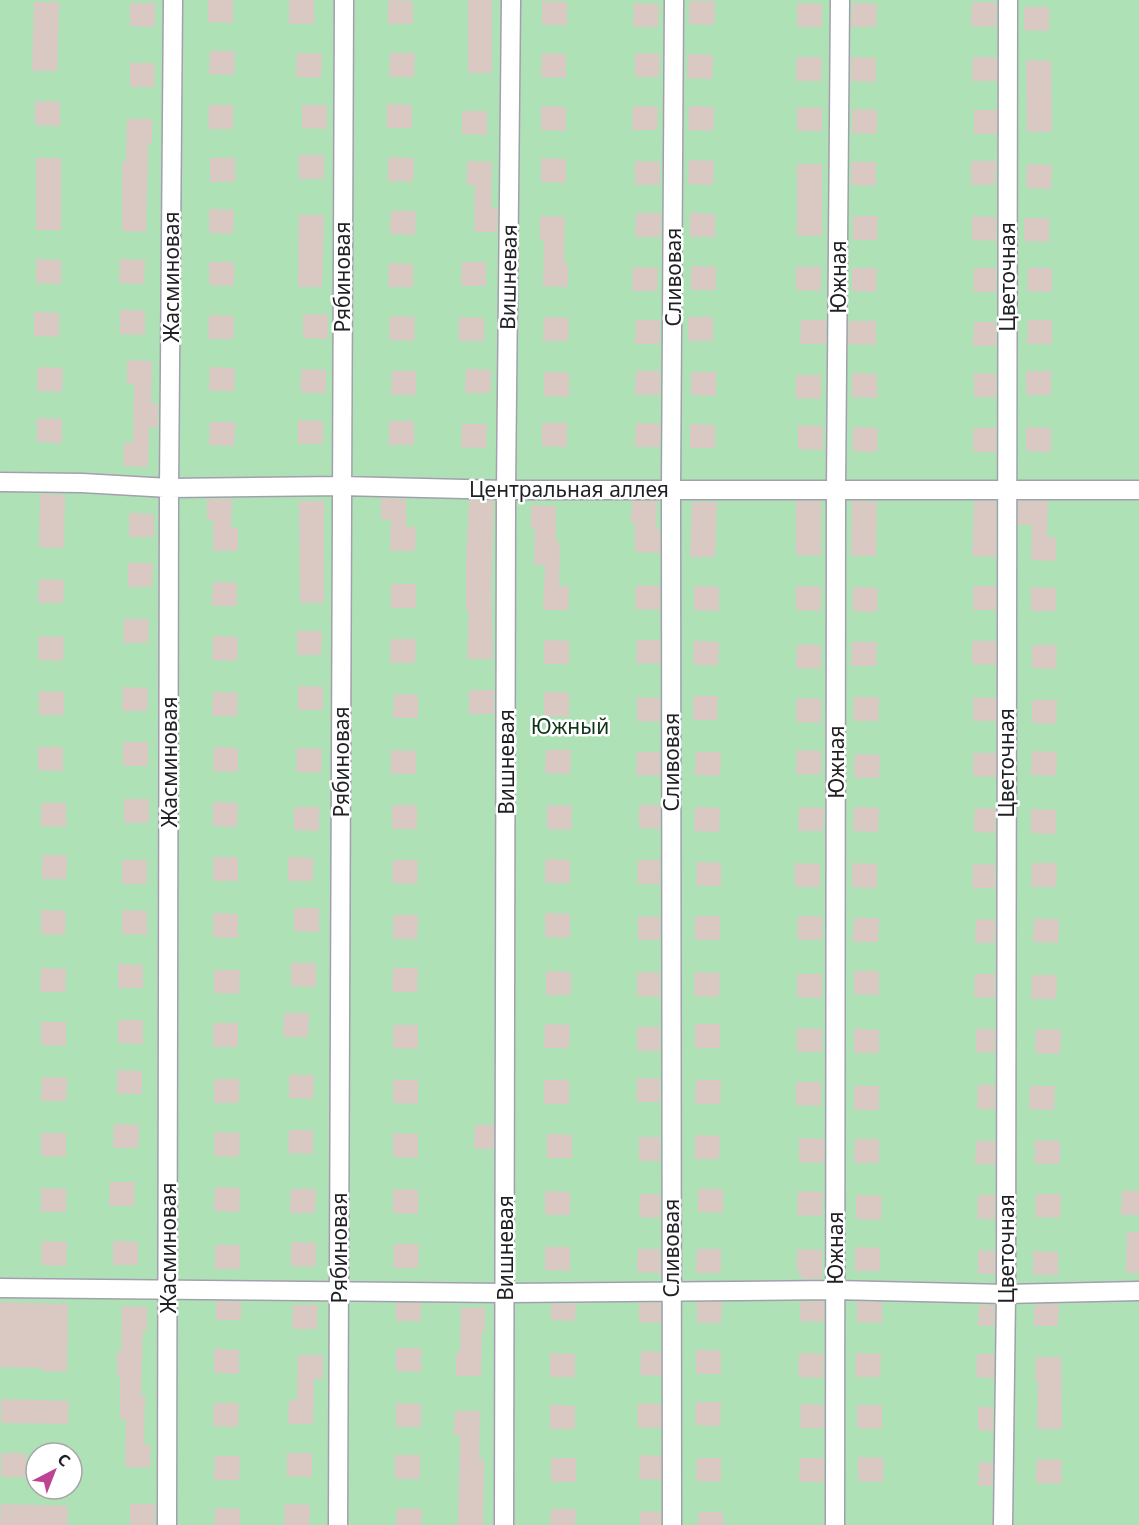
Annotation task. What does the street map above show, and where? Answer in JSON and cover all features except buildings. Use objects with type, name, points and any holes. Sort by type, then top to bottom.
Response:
[{"type":"street","name":"Жасминовая","points":[[167,1525],[169,488],[173,0]]},
{"type":"street","name":"Рябиновая","points":[[338,1525],[344,0]]},
{"type":"street","name":"Вишневая","points":[[504,1525],[506,490],[511,0]]},
{"type":"street","name":"Сливовая","points":[[672,1525],[671,489],[674,0]]},
{"type":"street","name":"Южная","points":[[835,1525],[836,490],[840,0]]},
{"type":"street","name":"Цветочная","points":[[1003,1525],[1006,1294],[1008,0]]},
{"type":"street","name":"Центральная аллея","points":[[0,482],[82,483],[169,488],[341,486],[506,490],[1139,490]]},
{"type":"street","points":[[0,1288],[504,1293],[835,1290],[1006,1294],[1139,1291]]},
{"type":"green space","name":"Южный","points":[[0,0],[1139,0],[1139,1525],[0,1525]]}]
